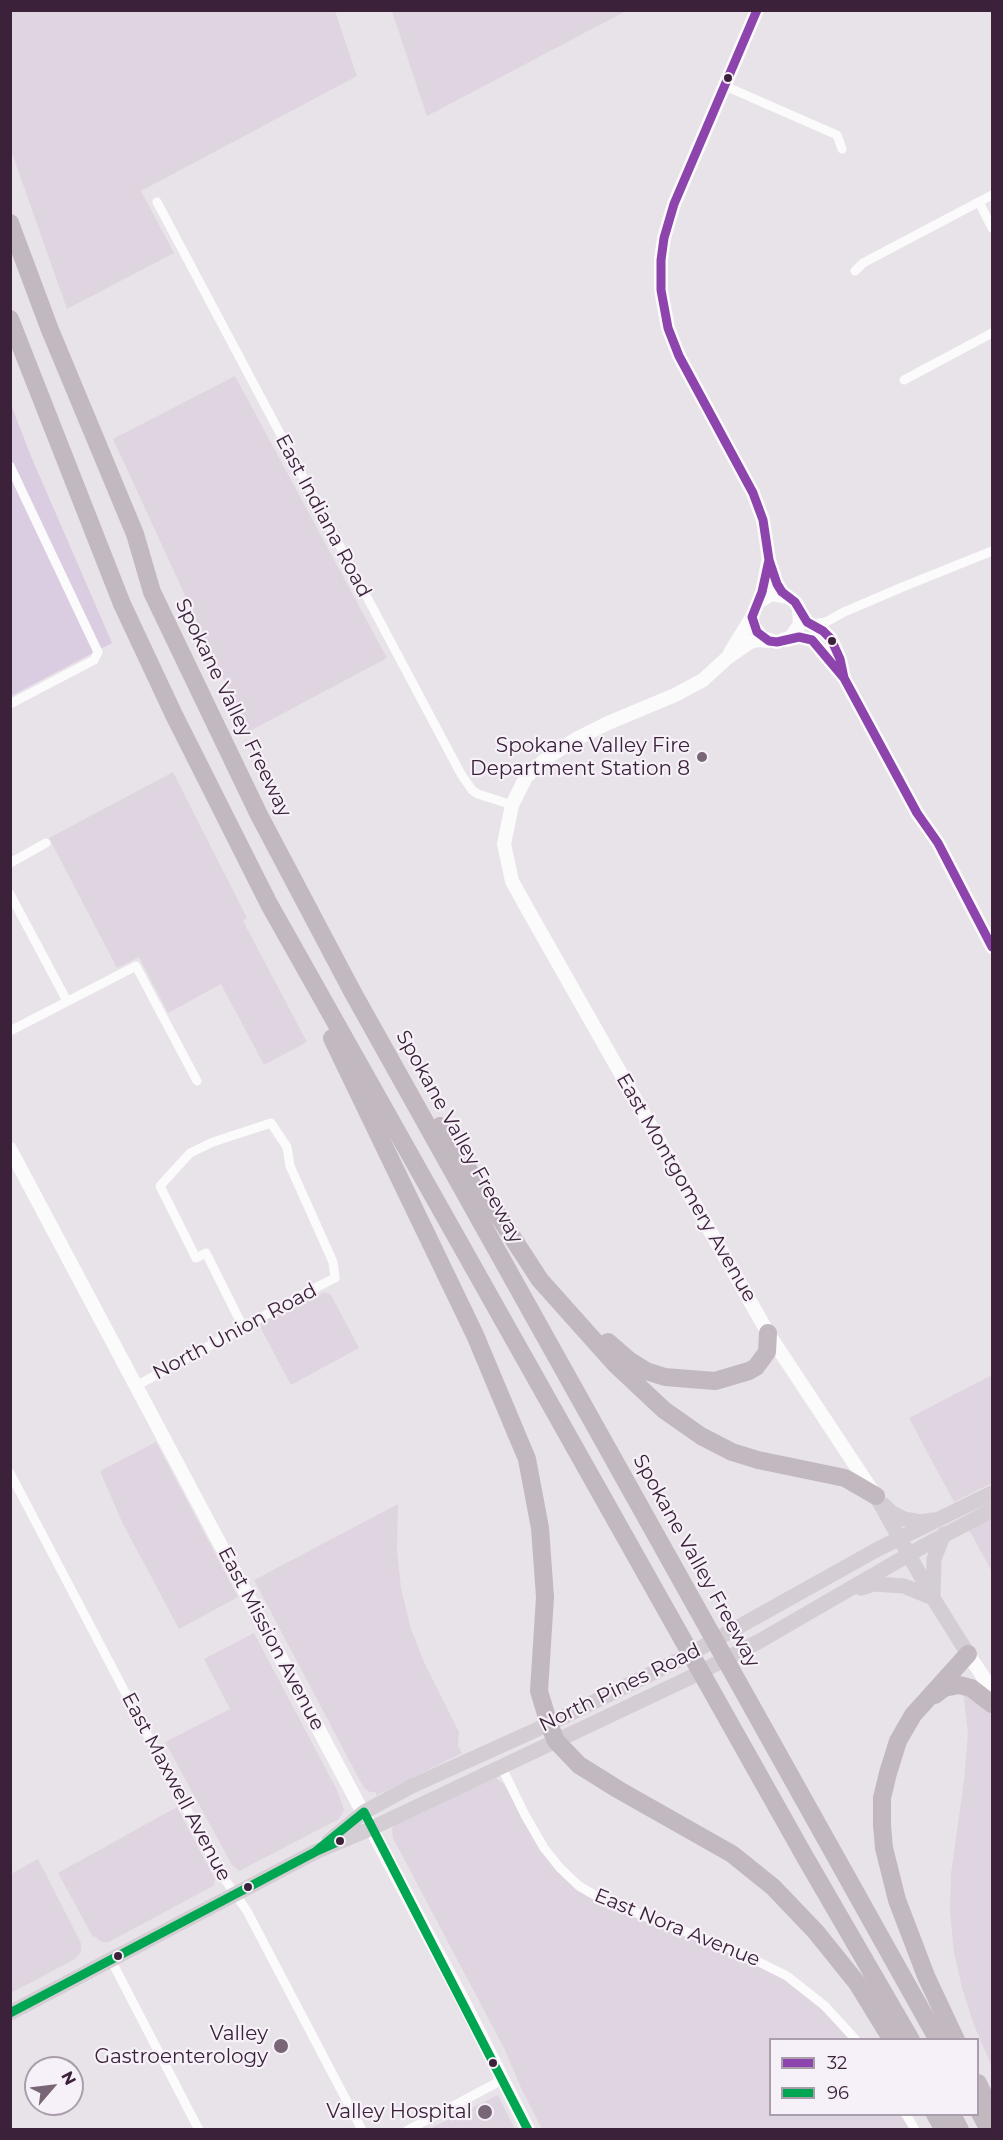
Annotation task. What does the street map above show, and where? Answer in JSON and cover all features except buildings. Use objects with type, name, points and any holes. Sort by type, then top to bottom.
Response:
[{"type":"highway","name":"Spokane Valley Freeway","points":[[10,223],[54,340],[135,534],[152,592],[259,815],[352,991],[937,2038]]},
{"type":"highway","points":[[10,319],[122,604],[174,715],[269,904],[371,1123],[475,1335],[527,1459],[540,1528],[545,1597],[539,1691],[556,1741],[579,1765],[732,1854],[773,1887],[816,1932],[850,1975],[891,2038]]},
{"type":"highway","points":[[269,904],[805,1857],[910,2038]]},
{"type":"highway","points":[[352,991],[540,1280],[616,1365],[664,1410],[701,1436],[732,1452],[845,1479],[876,1496]]},
{"type":"highway","points":[[540,1280],[622,1355],[646,1371],[665,1377],[715,1381],[749,1371],[761,1361],[767,1352],[768,1333]]},
{"type":"highway","points":[[955,2038],[911,1939],[887,1863],[882,1826],[882,1798],[898,1741],[913,1715],[969,1654]]},
{"type":"highway","points":[[924,1703],[945,1688],[959,1685],[971,1688],[993,1704]]},
{"type":"highway","points":[[979,2085],[993,2113]]},
{"type":"highway","points":[[979,2111],[989,2130]]},
{"type":"highway","points":[[936,2116],[944,2130]]},
{"type":"highway","points":[[953,2116],[960,2130]]},
{"type":"main road","name":"North Pines Road","points":[[315,1852],[364,1812],[412,1786],[549,1724],[681,1659],[899,1539],[993,1493]]},
{"type":"main road","points":[[876,1496],[891,1512],[904,1519],[921,1522],[940,1519]]},
{"type":"main road","name":"East Montgomery Avenue","points":[[876,1496],[933,1598],[969,1654]]},
{"type":"main road","name":"North Pines Road","points":[[10,2013],[315,1852],[372,1828],[689,1678],[737,1653],[944,1534],[993,1510]]},
{"type":"main road","points":[[846,1591],[874,1584],[891,1584],[904,1586],[933,1598],[934,1559],[944,1534]]},
{"type":"street","points":[[757,10],[674,204],[664,238],[661,290],[668,328],[678,356],[756,502],[765,529],[769,560],[777,584],[799,608],[807,622],[826,634],[840,659],[844,678]]},
{"type":"street","points":[[725,86],[837,135],[842,149]]},
{"type":"street","points":[[855,271],[864,263],[993,195]]},
{"type":"street","name":"East Indiana Road","points":[[157,202],[461,774],[472,790],[478,794],[512,805]]},
{"type":"street","points":[[979,202],[993,228]]},
{"type":"street","points":[[904,380],[993,333]]},
{"type":"street","points":[[10,466],[98,649],[98,655],[94,660],[10,704]]},
{"type":"street","points":[[807,622],[820,624],[905,586],[993,551]]},
{"type":"street","points":[[728,658],[752,617],[762,592],[769,560]]},
{"type":"street","points":[[758,602],[772,594],[788,597]]},
{"type":"street","points":[[785,641],[797,631],[801,616],[799,608]]},
{"type":"street","points":[[826,634],[837,616]]},
{"type":"street","points":[[752,617],[757,632],[769,641]]},
{"type":"street","points":[[728,658],[750,642],[758,640],[785,641],[799,637],[812,640],[844,678],[916,813],[938,843],[993,947]]},
{"type":"street","name":"East Montgomery Avenue","points":[[728,658],[703,680],[608,723],[576,739],[547,758],[526,777],[512,805],[504,844],[512,881],[768,1333],[876,1496]]},
{"type":"street","points":[[10,862],[46,843]]},
{"type":"street","points":[[10,894],[67,1001]]},
{"type":"street","points":[[10,1031],[136,966],[197,1081]]},
{"type":"street","name":"North Union Road","points":[[136,1386],[243,1328],[335,1278],[333,1263],[290,1166],[287,1147],[271,1123],[213,1142],[190,1153],[160,1186],[196,1258],[206,1253],[243,1328]]},
{"type":"street","name":"East Mission Avenue","points":[[10,1149],[364,1812],[528,2130]]},
{"type":"street","name":"East Maxwell Avenue","points":[[10,1473],[219,1870],[247,1911],[362,2130]]},
{"type":"street","points":[[969,1654],[993,1690]]},
{"type":"street","name":"East Nora Avenue","points":[[501,1766],[544,1848],[579,1886],[605,1902],[739,1952],[787,1976],[825,2006],[854,2038]]},
{"type":"street","points":[[111,1960],[199,2130]]},
{"type":"street","points":[[408,2130],[502,2080]]},
{"type":"street","points":[[907,2116],[915,2130]]},
{"type":"shaded area","points":[[392,10],[626,11],[427,116]]},
{"type":"shaded area","points":[[10,11],[335,11],[357,76],[141,191],[174,253],[67,309],[11,150]]},
{"type":"shaded area","points":[[235,376],[387,658],[248,732],[113,439]]},
{"type":"shaded area","points":[[10,402],[30,454],[112,643],[11,696]]},
{"type":"shaded area","points":[[173,772],[247,918],[243,921],[307,1042],[264,1065],[221,984],[168,1013],[139,957],[117,968],[49,838]]},
{"type":"shaded area","points":[[325,1292],[331,1295],[359,1348],[291,1385],[258,1323],[312,1294],[315,1296]]},
{"type":"shaded area","points":[[992,1375],[992,1483],[954,1502],[909,1418]]},
{"type":"shaded area","points":[[156,1442],[238,1597],[179,1629],[122,1522],[100,1471]]},
{"type":"shaded area","points":[[398,1504],[397,1550],[401,1588],[411,1629],[424,1662],[459,1732],[458,1745],[462,1753],[376,1796],[376,1792],[365,1789],[358,1777],[254,1580]]},
{"type":"shaded area","points":[[992,1515],[992,1572],[968,1528]]},
{"type":"shaded area","points":[[254,1633],[337,1790],[344,1810],[339,1819],[239,1871],[232,1865],[165,1742],[230,1709],[204,1659]]},
{"type":"shaded area","points":[[963,1690],[992,1711],[992,2067],[974,2025],[962,1988],[954,1952],[950,1912],[951,1874],[968,1734]]},
{"type":"shaded area","points":[[487,1778],[496,1778],[505,1785],[540,1849],[603,1905],[737,1955],[783,1979],[820,2008],[849,2038],[769,2038],[769,2116],[901,2116],[910,2129],[542,2129],[505,2050],[393,1838],[392,1829],[396,1822]]},
{"type":"shaded area","points":[[177,1807],[215,1879],[213,1886],[109,1942],[102,1942],[93,1937],[58,1873]]},
{"type":"shaded area","points":[[38,1859],[81,1943],[81,1952],[75,1959],[11,1993],[11,1874]]},
{"type":"shaded area","name":"Valley Hospital","points":[[498,2095],[515,2129],[429,2129]]},
{"type":"transit line","name":"32","points":[[757,10],[674,204],[664,238],[661,290],[668,328],[679,356],[753,493],[763,520],[769,560],[777,584],[782,592],[795,602],[807,622],[823,631],[831,639],[840,659],[844,678]]},
{"type":"transit line","name":"32","points":[[769,560],[762,592],[752,617],[757,632],[769,641],[777,642],[799,637],[812,640],[844,678],[917,813],[938,843],[992,947]]},
{"type":"transit line","name":"96","points":[[315,1852],[364,1812],[528,2130]]},
{"type":"transit line","name":"96","points":[[10,2013],[315,1852],[340,1841]]},
{"type":"place","name":"Spokane Valley Fire Department Station 8","points":[[702,757]]},
{"type":"place","name":"Valley Gastroenterology","points":[[281,2046]]},
{"type":"place","name":"Valley Hospital","points":[[485,2112]]}]
